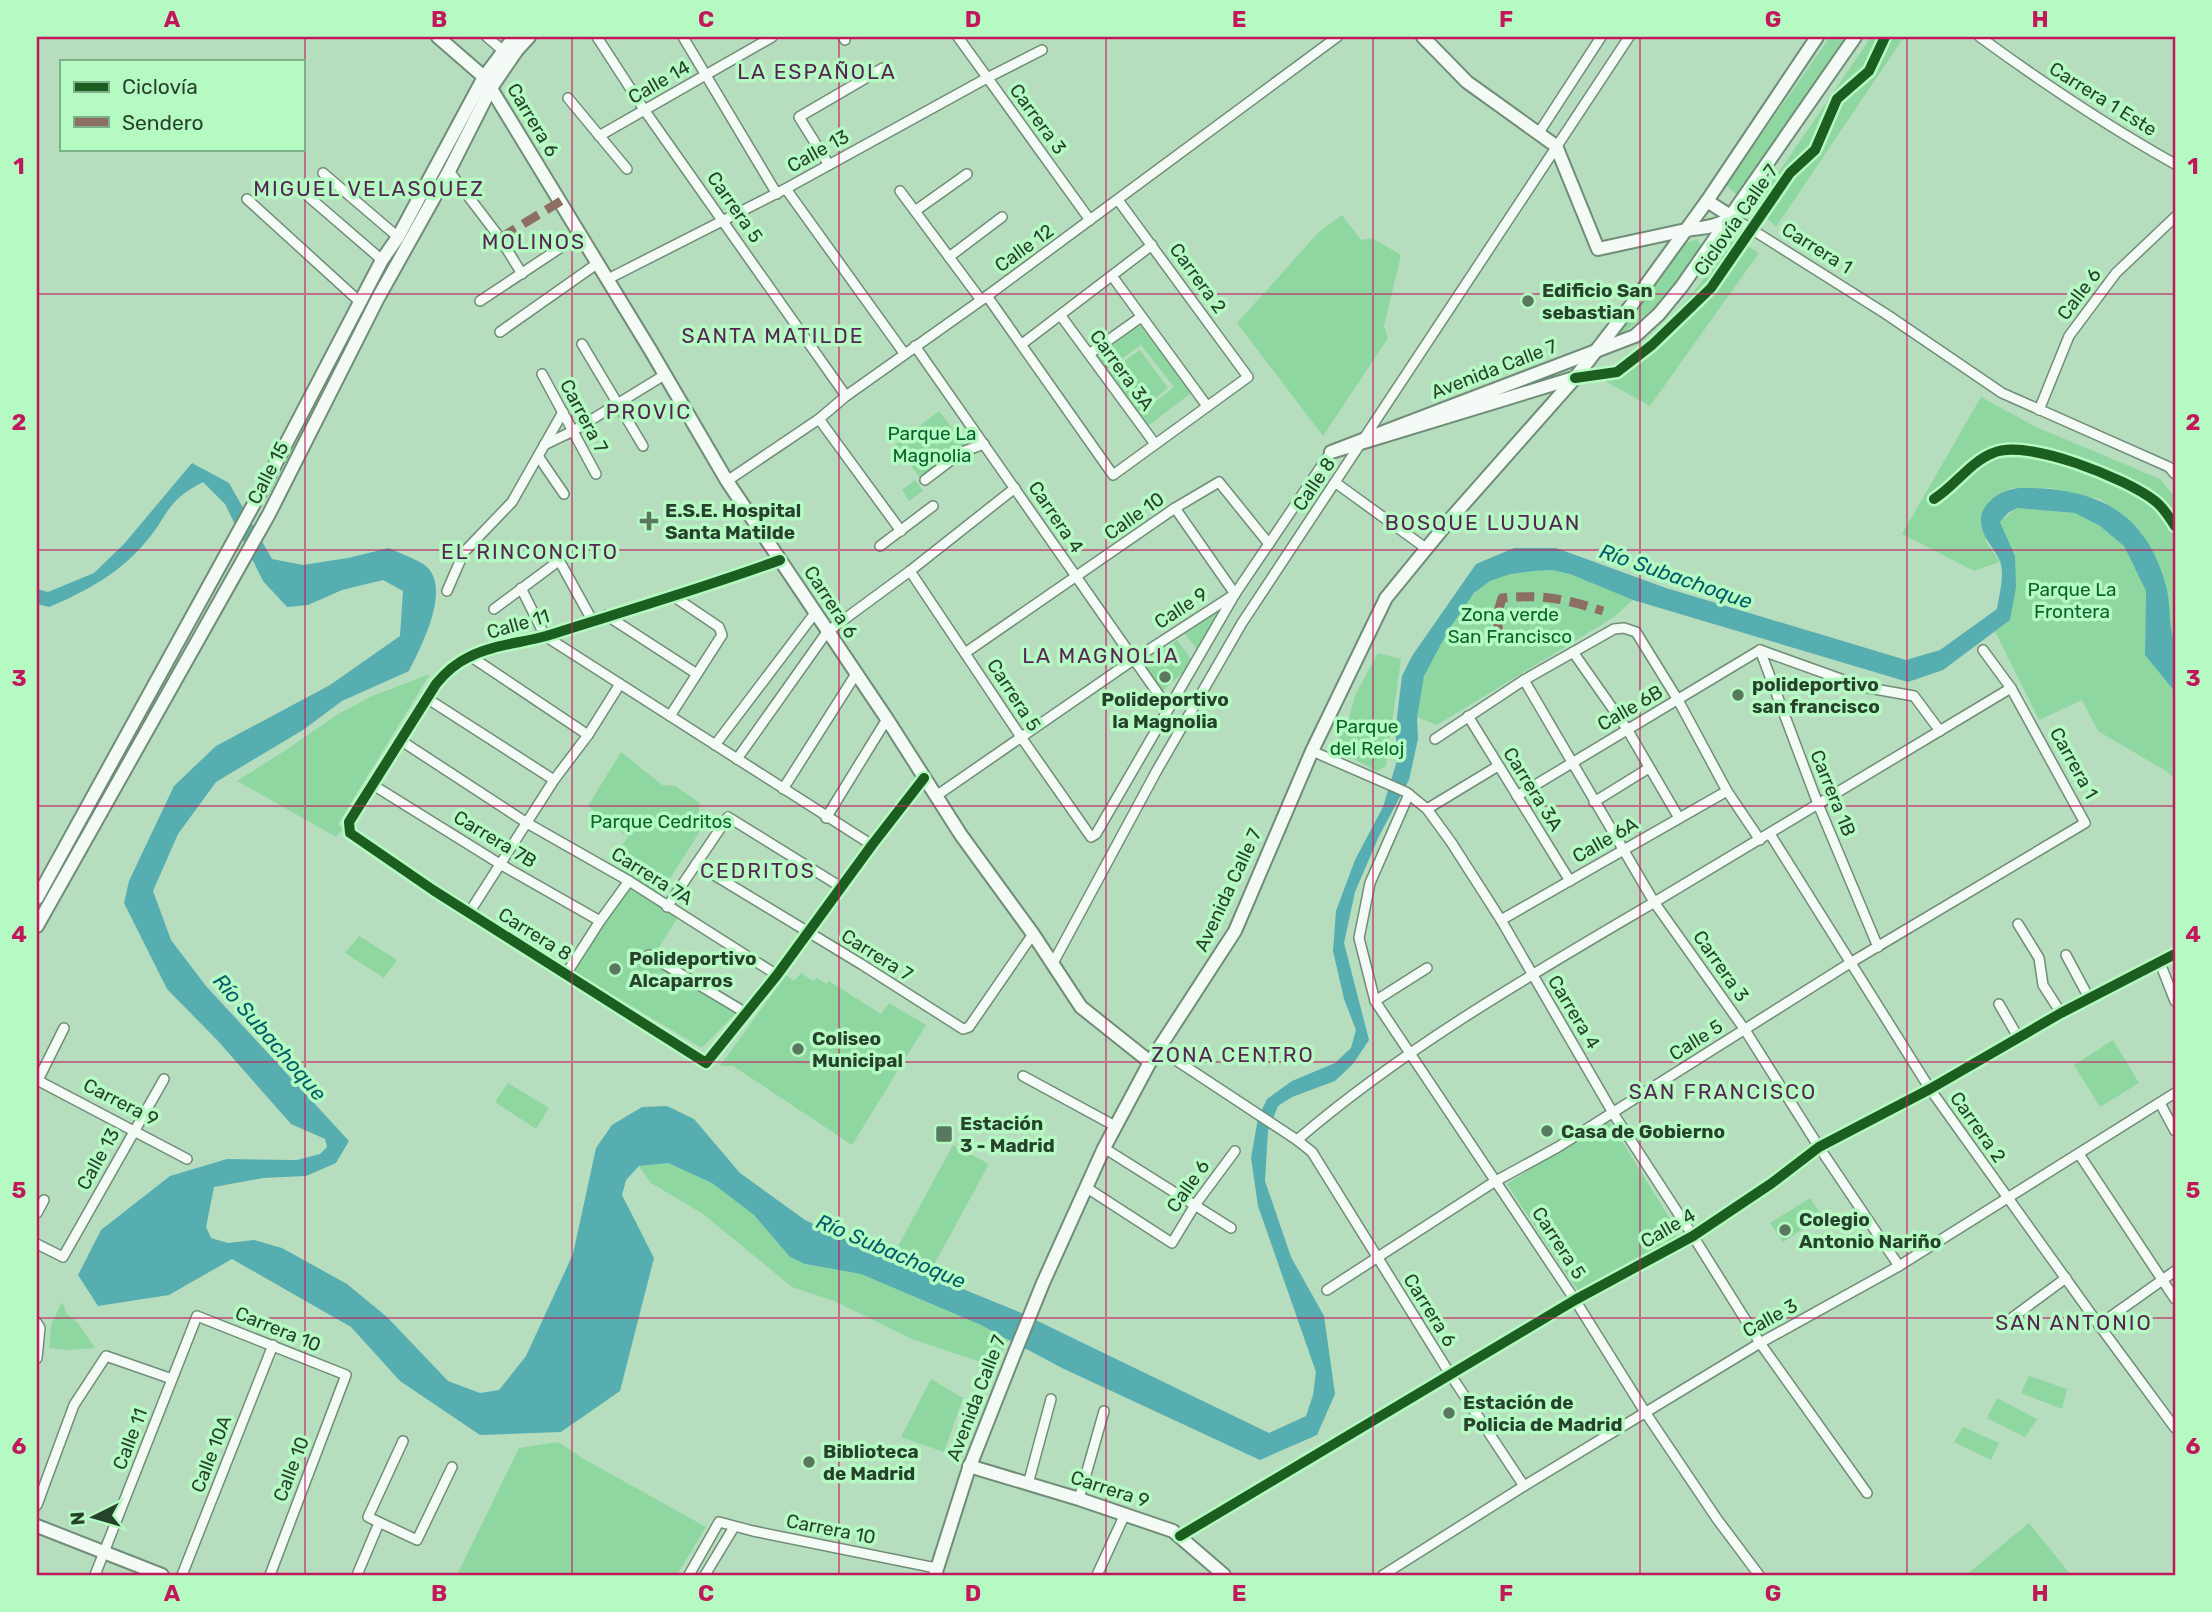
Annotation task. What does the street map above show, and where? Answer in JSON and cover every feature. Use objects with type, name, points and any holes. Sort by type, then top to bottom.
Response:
[{"type":"street","name":"Carrera 6","points":[[438,37],[488,82],[666,374],[727,481],[887,719],[961,835],[1033,934],[1081,1007],[1150,1062]]},
{"type":"street","points":[[488,37],[507,54]]},
{"type":"street","name":"Calle 15","points":[[37,898],[266,482],[382,260],[507,54],[514,37]]},
{"type":"street","name":"Calle 15","points":[[507,54],[530,37]]},
{"type":"street","name":"Carrera 5","points":[[597,37],[645,111],[846,396]]},
{"type":"street","points":[[683,37],[777,194]]},
{"type":"street","name":"Calle 14","points":[[599,136],[772,37]]},
{"type":"street","name":"Carrera 3","points":[[958,37],[1090,220]]},
{"type":"street","name":"Calle 12","points":[[727,481],[818,419],[904,353],[984,298],[1337,37]]},
{"type":"street","points":[[1423,37],[1467,82],[1556,146],[1598,249],[1686,230],[1702,230],[1718,226],[1732,218],[1707,201]]},
{"type":"street","points":[[1538,134],[1601,37]]},
{"type":"street","name":"Calle 8","points":[[1052,965],[1156,772],[1242,623],[1629,37]]},
{"type":"street","name":"Avenida Calle 7","points":[[935,1572],[969,1466],[1033,1305],[1104,1148],[1150,1062],[1235,931],[1312,751],[1386,598],[1574,378],[1707,201],[1817,37]]},
{"type":"street","name":"Avenida Calle 7","points":[[1331,452],[1635,336],[1659,314],[1682,286],[1856,37]]},
{"type":"street","name":"Carrera 1 Este","points":[[1980,37],[2062,95],[2175,164]]},
{"type":"street","name":"Calle 13","points":[[608,279],[777,194],[987,78],[1042,51]]},
{"type":"street","points":[[829,165],[799,117],[883,68]]},
{"type":"street","name":"Calle 15","points":[[37,926],[280,494],[378,298],[449,171],[488,82]]},
{"type":"street","points":[[568,98],[627,169]]},
{"type":"street","points":[[449,171],[500,238],[522,274]]},
{"type":"street","points":[[323,173],[398,237]]},
{"type":"street","points":[[915,211],[967,174]]},
{"type":"street","points":[[786,189],[904,353]]},
{"type":"street","points":[[302,191],[382,260]]},
{"type":"street","points":[[900,191],[949,257],[1022,344],[1113,475],[1207,406],[1111,276]]},
{"type":"street","points":[[247,199],[360,302]]},
{"type":"street","name":"Carrera 2","points":[[1118,200],[1248,377],[1207,406]]},
{"type":"street","points":[[949,257],[1002,217]]},
{"type":"street","name":"Calle 6","points":[[2039,410],[2069,336],[2116,273],[2175,217]]},
{"type":"street","name":"Carrera 1","points":[[1732,218],[1885,314],[2002,393],[2169,467],[2175,474]]},
{"type":"street","points":[[480,301],[580,234]]},
{"type":"street","points":[[1022,344],[1152,245]]},
{"type":"street","points":[[500,332],[598,263]]},
{"type":"street","name":"Carrera 3A","points":[[1061,316],[1155,444]]},
{"type":"street","points":[[1089,354],[1141,317]]},
{"type":"street","points":[[582,344],[643,446]]},
{"type":"street","name":"Carrera 4","points":[[915,346],[1168,708]]},
{"type":"street","name":"Carrera 7","points":[[542,374],[596,474]]},
{"type":"street","points":[[544,445],[573,431],[666,374]]},
{"type":"street","name":"Avenida Calle 7","points":[[1331,452],[1574,378]]},
{"type":"street","points":[[446,592],[464,552],[512,502],[563,412]]},
{"type":"street","points":[[818,419],[901,531]]},
{"type":"street","points":[[925,480],[962,452],[984,444]]},
{"type":"street","name":"Calle 9","points":[[936,796],[1235,593],[1331,452]]},
{"type":"street","points":[[538,456],[564,494]]},
{"type":"street","points":[[266,482],[280,494]]},
{"type":"street","name":"Calle 10","points":[[965,653],[1175,508],[1219,482],[1269,544]]},
{"type":"street","points":[[1336,483],[1427,549]]},
{"type":"street","points":[[737,759],[827,632],[1015,488]]},
{"type":"street","points":[[880,547],[933,506]]},
{"type":"street","points":[[1168,708],[1235,593],[1175,508]]},
{"type":"street","name":"Calle 11","points":[[348,830],[349,822],[444,674],[470,656],[545,636],[780,560]]},
{"type":"street","points":[[494,609],[559,562],[592,620]]},
{"type":"street","name":"Carrera 5","points":[[910,571],[1091,837],[1096,834],[1168,708]]},
{"type":"street","points":[[521,588],[545,636],[872,845]]},
{"type":"street","points":[[670,716],[722,635],[721,630],[673,596]]},
{"type":"street","points":[[715,745],[815,613]]},
{"type":"street","points":[[606,615],[697,674]]},
{"type":"street","points":[[1434,739],[1524,680],[1614,629],[1624,628],[1636,632],[1678,700],[1727,791],[1760,840]]},
{"type":"street","points":[[1759,650],[1863,687],[1914,696],[1940,730]]},
{"type":"street","name":"Calle 6B","points":[[1517,796],[1759,650]]},
{"type":"street","name":"Carrera 1B","points":[[1759,650],[1818,804],[1878,947]]},
{"type":"street","name":"Carrera 1","points":[[1983,650],[2011,688],[2085,823]]},
{"type":"street","points":[[1573,652],[1627,729],[1679,818]]},
{"type":"street","points":[[470,656],[588,735]]},
{"type":"street","points":[[162,669],[175,679]]},
{"type":"street","points":[[783,789],[856,674]]},
{"type":"street","name":"Carrera 3","points":[[1524,680],[1654,902],[1745,1030],[1899,1266]]},
{"type":"street","points":[[469,913],[554,780],[588,735],[620,684]]},
{"type":"street","points":[[1297,1140],[1412,1054],[1531,974],[1760,840],[2011,688]]},
{"type":"street","points":[[428,699],[554,780]]},
{"type":"street","name":"Carrera 3A","points":[[1468,716],[1570,881]]},
{"type":"street","points":[[826,818],[887,719]]},
{"type":"street","name":"Carrera 7A","points":[[400,740],[527,823],[629,881],[777,975]]},
{"type":"street","name":"Carrera 4","points":[[1312,751],[1408,793],[1427,809],[1501,920],[1613,1112],[1760,1343],[1867,1493]]},
{"type":"street","points":[[1427,809],[1499,766]]},
{"type":"street","points":[[1594,802],[1649,768]]},
{"type":"street","points":[[649,955],[746,1013],[924,778]]},
{"type":"street","name":"Carrera 7B","points":[[373,785],[500,864],[600,921]]},
{"type":"street","name":"Calle 6A","points":[[1501,920],[1727,791]]},
{"type":"street","points":[[1408,793],[1370,883],[1359,938],[1375,1001],[1427,968]]},
{"type":"street","points":[[667,906],[727,817],[842,887]]},
{"type":"street","name":"Calle 5","points":[[1327,1290],[1494,1182],[1613,1112],[1850,963],[2085,823]]},
{"type":"street","name":"Carrera 8","points":[[348,830],[353,836],[469,913],[706,1063],[746,1013]]},
{"type":"street","name":"Carrera 2","points":[[1770,834],[1930,1088],[2175,1428]]},
{"type":"street","name":"Carrera 7","points":[[696,864],[963,1029],[969,1027],[1033,934]]},
{"type":"street","points":[[566,974],[629,881]]},
{"type":"street","points":[[2018,924],[2039,958],[2041,981],[2060,1013]]},
{"type":"street","name":"Calle 4","points":[[1180,1536],[1575,1300],[1693,1236],[1772,1184],[1819,1147],[1930,1088],[2060,1013],[2175,954]]},
{"type":"street","points":[[2066,955],[2089,998]]},
{"type":"street","points":[[2160,963],[2175,1001]]},
{"type":"street","name":"Carrera 5","points":[[1375,1001],[1494,1182],[1502,1188],[1645,1412],[1717,1519],[1759,1575]]},
{"type":"street","points":[[1999,1004],[2018,1037]]},
{"type":"street","points":[[37,1081],[64,1028]]},
{"type":"street","name":"Carrera 6","points":[[1159,1049],[1312,1152],[1377,1259],[1524,1486]]},
{"type":"street","points":[[1023,1076],[1115,1126]]},
{"type":"street","name":"Calle 13","points":[[37,1244],[63,1257],[164,1079]]},
{"type":"street","name":"Carrera 9","points":[[37,1081],[187,1159]]},
{"type":"street","name":"Calle 3","points":[[1383,1575],[1760,1343],[1899,1266],[2175,1093]]},
{"type":"street","points":[[2160,1103],[2175,1132]]},
{"type":"street","points":[[1104,1148],[1231,1228]]},
{"type":"street","name":"Calle 6","points":[[1087,1188],[1172,1242],[1195,1205],[1235,1151]]},
{"type":"street","points":[[2080,1154],[2175,1299]]},
{"type":"street","points":[[37,1213],[44,1200]]},
{"type":"street","points":[[2099,1325],[2175,1271]]},
{"type":"street","points":[[2013,1317],[2066,1278]]},
{"type":"street","name":"Calle 11","points":[[95,1575],[197,1315]]},
{"type":"street","name":"Carrera 10","points":[[197,1315],[346,1376]]},
{"type":"street","points":[[37,1324],[40,1328],[37,1358]]},
{"type":"street","name":"Calle 10A","points":[[182,1575],[273,1345]]},
{"type":"street","points":[[37,1505],[74,1405],[106,1356],[172,1379]]},
{"type":"street","name":"Calle 10","points":[[270,1575],[346,1376]]},
{"type":"street","points":[[1028,1484],[1051,1399]]},
{"type":"street","points":[[1079,1499],[1104,1411]]},
{"type":"street","points":[[404,1441],[368,1517],[379,1523],[417,1540],[452,1467]]},
{"type":"street","name":"Carrera 9","points":[[969,1466],[1173,1531],[1224,1575]]},
{"type":"street","points":[[1097,1575],[1125,1514]]},
{"type":"street","name":"Carrera 10","points":[[689,1575],[719,1522],[935,1572]]},
{"type":"street","points":[[357,1575],[379,1523]]},
{"type":"street","points":[[37,1526],[162,1575]]},
{"type":"street","points":[[705,1575],[734,1527]]},
{"type":"green space","points":[[1830,37],[1846,37],[1737,195],[1726,185]]},
{"type":"green space","points":[[1871,37],[1904,37],[1776,227],[1755,207]]},
{"type":"green space","points":[[1342,215],[1361,240],[1372,238],[1401,255],[1384,326],[1388,338],[1323,436],[1237,323],[1319,232]]},
{"type":"green space","points":[[1734,238],[1759,253],[1650,406],[1601,379],[1602,374],[1652,336],[1674,314]]},
{"type":"green space","points":[[1697,239],[1701,246],[1664,299],[1609,345],[1685,244]]},
{"type":"green space","points":[[1140,325],[1191,393],[1148,426],[1140,414],[1174,387],[1141,345],[1106,370],[1096,357]]},
{"type":"green space","points":[[1140,350],[1168,388],[1138,412],[1108,373]]},
{"type":"green space","points":[[1981,397],[2034,426],[2160,479],[2175,497],[2175,643],[2142,533],[2100,499],[2050,488],[2011,488],[1989,501],[1986,542],[2000,562],[1974,571],[1902,534]]},
{"type":"green space","name":"Parque La Magnolia","points":[[939,411],[966,446],[921,479],[895,445]]},
{"type":"green space","points":[[915,480],[923,491],[909,501],[902,490]]},
{"type":"green space","name":"Parque La Frontera","points":[[2017,508],[2075,513],[2100,526],[2124,546],[2146,591],[2145,655],[2175,692],[2175,780],[2166,771],[2098,731],[2082,700],[2039,720],[1995,631],[2010,620],[2015,556],[2000,522]]},
{"type":"green space","name":"Zona verde San Francisco","points":[[1552,570],[1570,574],[1633,600],[1614,617],[1437,725],[1417,717],[1422,685],[1430,663],[1451,623],[1479,589],[1504,576]]},
{"type":"green space","points":[[1218,612],[1197,649],[1184,633]]},
{"type":"green space","name":"Polideportivo la Magnolia","points":[[1177,640],[1194,663],[1162,691],[1145,664]]},
{"type":"green space","name":"Parque del Reloj","points":[[1378,653],[1401,659],[1386,766],[1377,771],[1344,754],[1338,736],[1346,729],[1355,695]]},
{"type":"green space","points":[[430,674],[338,824],[343,829],[336,837],[237,781],[338,714],[372,696]]},
{"type":"green space","name":"Parque Cedritos","points":[[621,752],[662,785],[675,786],[700,803],[699,811],[709,817],[660,894],[655,897],[618,872],[629,858],[619,851],[628,837],[588,806]]},
{"type":"green space","points":[[629,884],[678,917],[653,957],[738,1011],[702,1048],[571,970]]},
{"type":"green space","points":[[359,936],[397,960],[384,978],[345,953]]},
{"type":"green space","points":[[801,973],[813,981],[817,978],[826,984],[829,981],[881,1014],[889,1003],[926,1025],[852,1145],[733,1066],[720,1066],[786,975],[794,981]]},
{"type":"green space","points":[[2113,1040],[2139,1083],[2100,1107],[2074,1065]]},
{"type":"green space","points":[[508,1083],[549,1108],[536,1129],[495,1102]]},
{"type":"green space","points":[[1609,1120],[1675,1227],[1676,1239],[1578,1291],[1507,1184]]},
{"type":"green space","points":[[953,1145],[989,1164],[929,1274],[891,1259]]},
{"type":"green space","points":[[668,1163],[712,1183],[754,1215],[790,1257],[805,1264],[861,1274],[1009,1339],[995,1367],[912,1339],[834,1301],[792,1287],[703,1214],[651,1183],[639,1166]]},
{"type":"green space","points":[[1810,1198],[1822,1216],[1783,1242],[1770,1223]]},
{"type":"green space","points":[[62,1302],[67,1314],[78,1323],[95,1348],[49,1348],[51,1325]]},
{"type":"green space","points":[[2029,1376],[2067,1389],[2062,1409],[2021,1393]]},
{"type":"green space","points":[[931,1379],[963,1398],[944,1452],[901,1437]]},
{"type":"green space","points":[[1997,1398],[2037,1419],[2025,1437],[1987,1418]]},
{"type":"green space","points":[[1963,1427],[1999,1443],[1991,1460],[1954,1442]]},
{"type":"green space","points":[[558,1442],[706,1527],[677,1575],[457,1575],[519,1448]]},
{"type":"green space","points":[[2029,1523],[2071,1575],[1966,1575]]},
{"type":"water","points":[[192,463],[229,483],[272,559],[303,565],[389,548],[425,565],[434,578],[436,591],[431,619],[409,671],[342,701],[303,730],[216,782],[178,834],[153,891],[171,940],[206,986],[349,1141],[336,1163],[306,1176],[263,1178],[214,1187],[206,1227],[211,1238],[228,1243],[254,1240],[282,1248],[347,1284],[387,1317],[448,1381],[480,1393],[499,1390],[526,1356],[573,1254],[596,1148],[612,1125],[642,1107],[667,1106],[694,1119],[740,1173],[805,1220],[877,1254],[1019,1312],[1269,1433],[1306,1416],[1313,1395],[1316,1372],[1258,1206],[1251,1158],[1258,1118],[1267,1099],[1292,1081],[1335,1063],[1351,1048],[1356,1030],[1344,999],[1333,951],[1336,911],[1355,860],[1383,807],[1399,754],[1395,733],[1402,676],[1412,656],[1476,564],[1514,548],[1556,548],[1666,588],[1906,660],[1940,650],[1997,609],[2002,572],[2000,561],[1981,524],[1983,512],[1990,501],[2002,493],[2021,488],[2073,493],[2096,499],[2115,509],[2132,523],[2147,541],[2167,590],[2175,643],[2175,692],[2145,655],[2146,591],[2124,546],[2100,526],[2075,513],[2017,508],[2008,513],[2000,522],[2015,556],[2016,587],[2010,620],[1943,670],[1908,682],[1633,600],[1570,574],[1552,570],[1533,571],[1510,574],[1490,581],[1474,593],[1449,629],[1424,676],[1417,717],[1418,739],[1409,780],[1379,836],[1355,892],[1344,943],[1369,1040],[1353,1064],[1335,1081],[1292,1097],[1278,1106],[1268,1131],[1265,1181],[1291,1257],[1324,1316],[1335,1394],[1317,1435],[1260,1460],[1062,1368],[981,1325],[861,1274],[805,1264],[790,1257],[754,1215],[712,1183],[668,1163],[639,1166],[626,1180],[622,1195],[654,1258],[620,1391],[561,1432],[480,1435],[400,1381],[351,1327],[232,1259],[169,1295],[98,1306],[78,1275],[101,1230],[170,1176],[227,1159],[297,1160],[320,1154],[327,1147],[325,1139],[291,1124],[218,1041],[167,989],[124,903],[129,881],[174,786],[216,746],[330,685],[400,636],[403,591],[383,580],[342,590],[308,605],[287,607],[263,581],[225,504],[203,482],[174,503],[144,544],[112,573],[49,607],[37,604],[37,589],[48,592],[94,573],[124,544]]},
{"type":"marked path","points":[[500,238],[561,201]]},
{"type":"marked path","points":[[1499,637],[1497,615],[1502,598],[1554,599],[1603,611]]},
{"type":"cycle path","name":"Ciclovía Calle 7","points":[[1575,378],[1617,372],[1652,345],[1711,288],[1790,173],[1815,150],[1837,99],[1869,71],[1885,37]]},
{"type":"cycle path","points":[[1934,499],[1985,457],[2009,450],[2029,451],[2076,463],[2123,482],[2158,503],[2175,526]]},
{"type":"cycle path","points":[[780,560],[546,636],[487,650],[460,662],[436,684],[349,822],[350,833],[433,890],[706,1063],[777,975],[924,778]]},
{"type":"cycle path","points":[[1180,1536],[1575,1300],[1693,1236],[1772,1183],[1819,1147],[1930,1089],[2061,1013],[2175,954]]},
{"type":"place","name":"Edificio San sebastian","points":[[1528,301]]},
{"type":"place","name":"E.S.E. Hospital Santa Matilde","points":[[649,521]]},
{"type":"place","name":"Polideportivo la Magnolia","points":[[1165,677]]},
{"type":"place","name":"polideportivo san francisco","points":[[1738,695]]},
{"type":"place","name":"Polideportivo Alcaparros","points":[[615,969]]},
{"type":"place","name":"Coliseo Municipal","points":[[798,1049]]},
{"type":"place","name":"Casa de Gobierno","points":[[1547,1131]]},
{"type":"place","name":"Estación 3 - Madrid","points":[[944,1134]]},
{"type":"place","name":"Colegio Antonio Nariño","points":[[1785,1230]]},
{"type":"place","name":"Estación de Policia de Madrid","points":[[1449,1413]]},
{"type":"place","name":"Biblioteca de Madrid","points":[[809,1462]]},
{"type":"district","name":"LA ESPAÑOLA","points":[[817,71]]},
{"type":"district","name":"MIGUEL VELASQUEZ","points":[[369,188]]},
{"type":"district","name":"MOLINOS","points":[[534,241]]},
{"type":"district","name":"SANTA MATILDE","points":[[773,335]]},
{"type":"district","name":"PROVIC","points":[[649,411]]},
{"type":"district","name":"BOSQUE LUJUAN","points":[[1483,522]]},
{"type":"district","name":"EL RINCONCITO","points":[[530,551]]},
{"type":"district","name":"LA MAGNOLIA","points":[[1101,655]]},
{"type":"district","name":"CEDRITOS","points":[[758,870]]},
{"type":"district","name":"ZONA CENTRO","points":[[1233,1054]]},
{"type":"district","name":"SAN FRANCISCO","points":[[1723,1091]]},
{"type":"district","name":"SAN ANTONIO","points":[[2074,1322]]},
{"type":"water label","name":"Río Subachoque","points":[[1676,576]]},
{"type":"water label","name":"Río Subachoque","points":[[270,1037]]},
{"type":"water label","name":"Río Subachoque","points":[[891,1251]]}]
